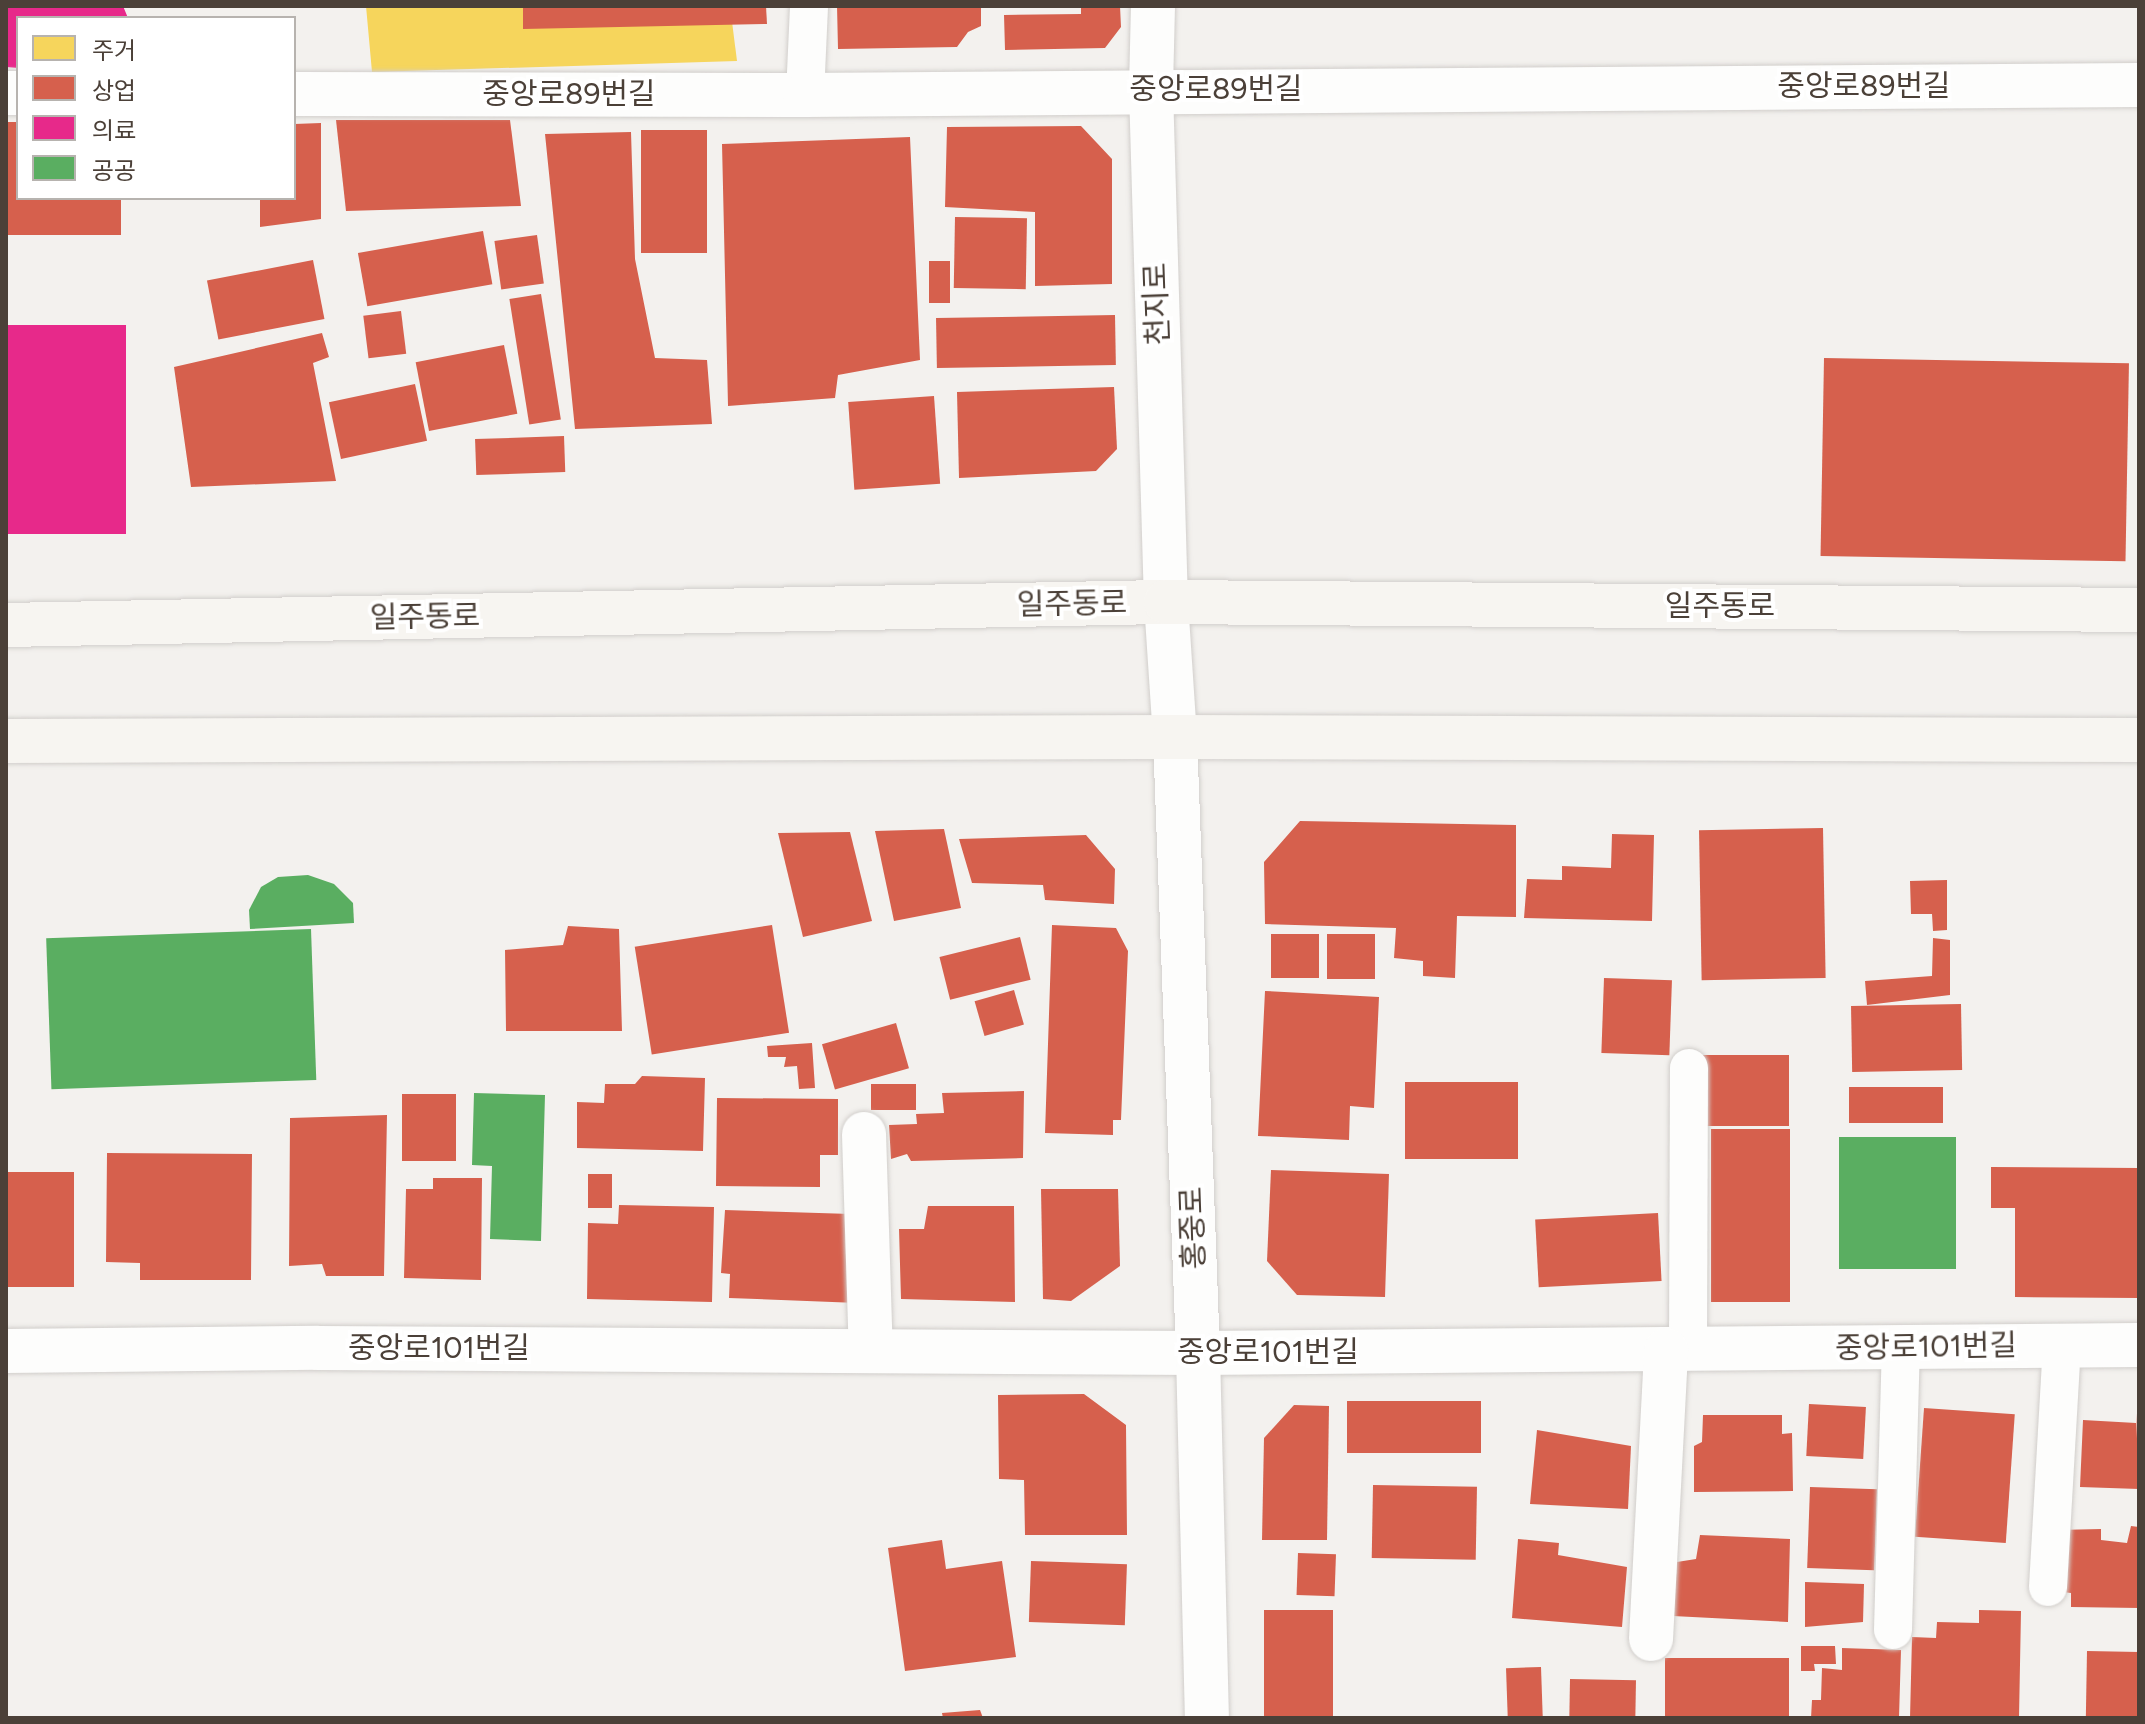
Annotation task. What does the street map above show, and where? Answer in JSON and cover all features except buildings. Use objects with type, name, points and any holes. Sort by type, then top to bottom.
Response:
[{"type":"main road","name":"일주동로","points":[[6,625],[1166,602],[2139,610]]},
{"type":"main road","points":[[6,741],[1175,737],[2139,740]]},
{"type":"street","name":"천지로","points":[[1153,6],[1151,89],[1166,602],[1175,737]]},
{"type":"street","name":"중앙로89번길","points":[[296,94],[805,95],[1151,89],[2139,85]]},
{"type":"street","name":"홍중로","points":[[1175,737],[1198,1353],[1207,1718]]},
{"type":"street","points":[[864,1134],[871,1351]]},
{"type":"street","name":"중앙로101번길","points":[[6,1351],[350,1348],[1198,1353],[2139,1345]]},
{"type":"street","points":[[1651,1639],[1677,1350]]},
{"type":"lane","points":[[805,95],[809,6]]},
{"type":"lane","points":[[1677,1350],[1689,1068]]},
{"type":"lane","points":[[2048,1587],[2062,1346]]},
{"type":"lane","points":[[1893,1630],[1901,1348]]}]
